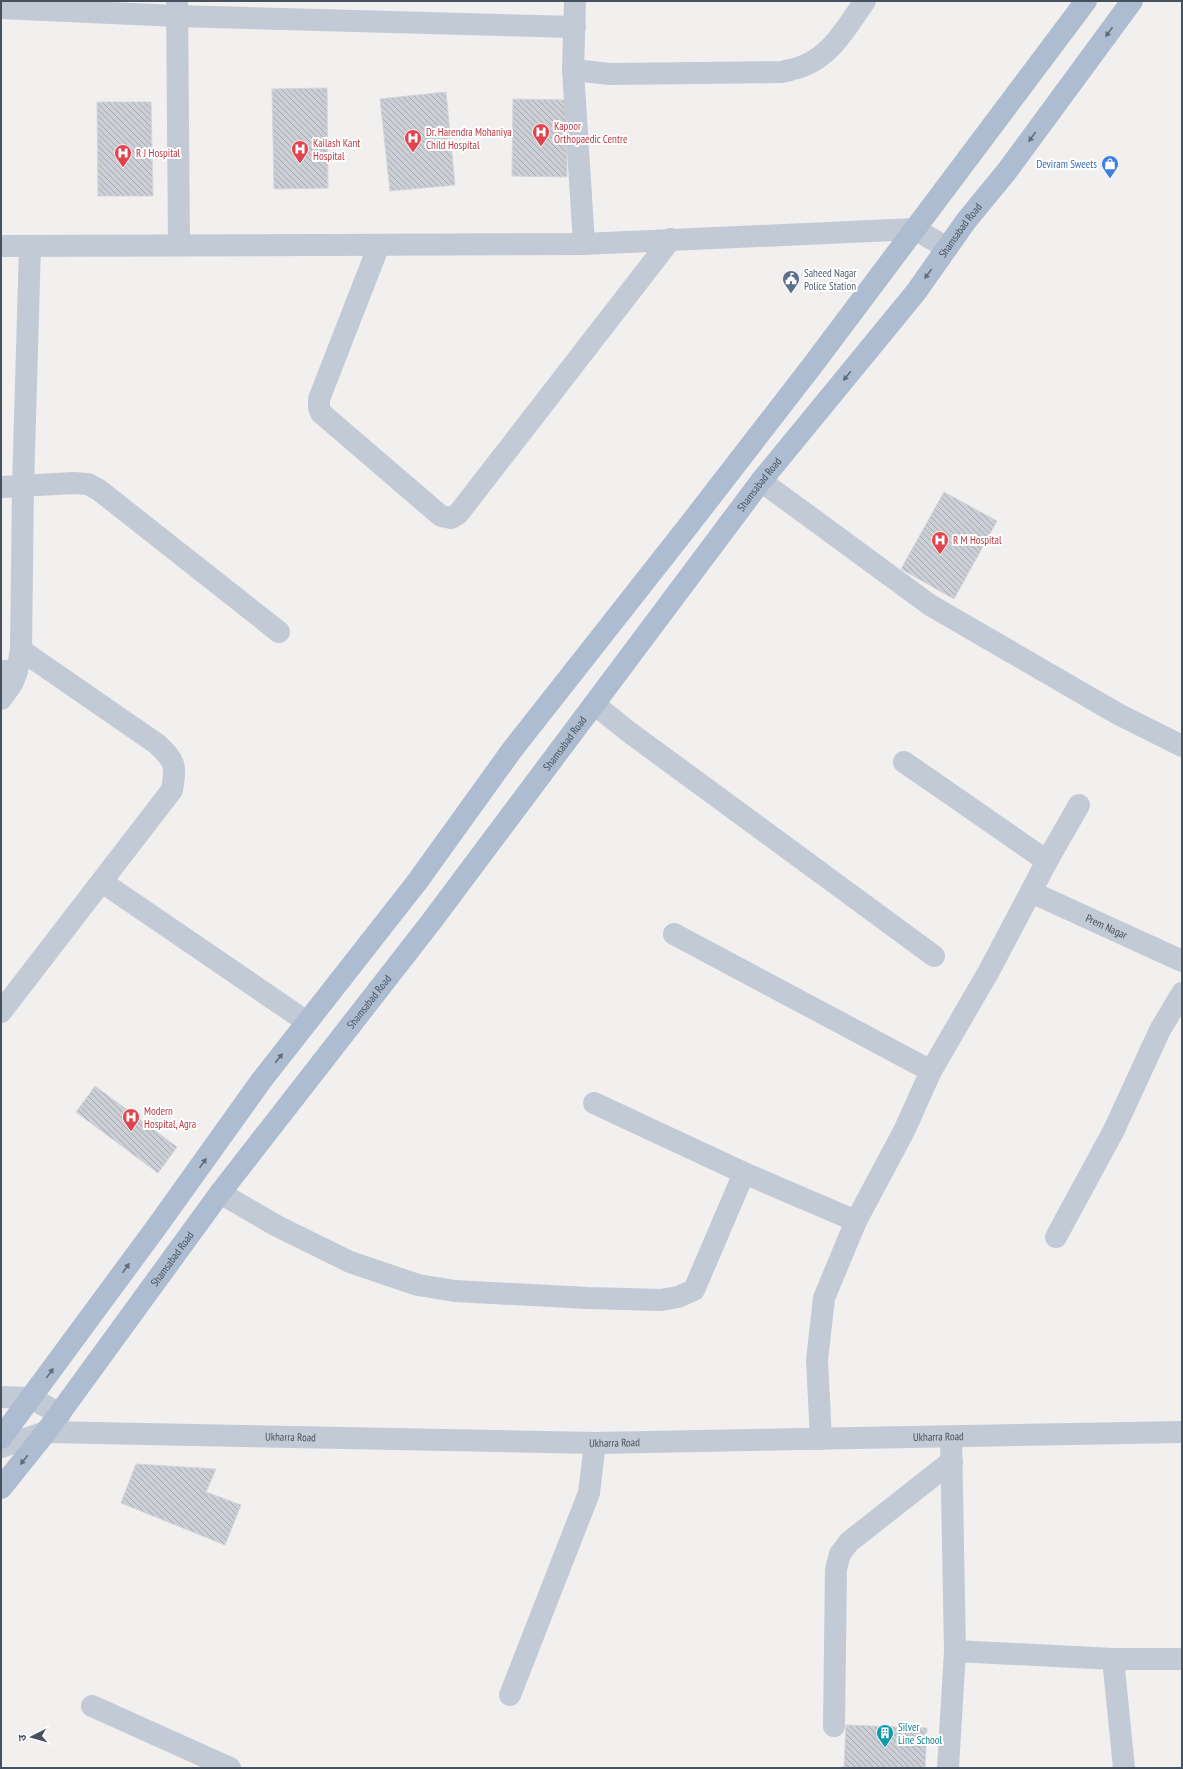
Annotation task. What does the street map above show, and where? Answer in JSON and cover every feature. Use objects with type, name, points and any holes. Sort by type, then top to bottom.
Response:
[{"type":"main road","points":[[1,1438],[261,1081],[417,882],[512,750],[689,525],[915,229],[1086,1]]},
{"type":"main road","name":"Shamsabad Road","points":[[1,1488],[60,1414],[220,1193],[431,922],[761,481],[916,292],[966,221],[1007,171],[1132,1]]},
{"type":"street","points":[[1,1],[1,8],[177,8],[575,27]]},
{"type":"street","points":[[576,1],[573,70],[584,244]]},
{"type":"street","points":[[573,70],[610,74],[782,72],[803,66],[822,55],[836,41],[865,1]]},
{"type":"street","points":[[177,8],[179,245]]},
{"type":"street","points":[[1,246],[584,244],[915,229],[947,248]]},
{"type":"street","points":[[379,245],[319,398],[319,408],[441,516],[451,518],[458,514],[671,239]]},
{"type":"street","points":[[1,699],[12,684],[9,671],[21,650],[30,246]]},
{"type":"street","points":[[761,481],[930,605],[1118,714],[1182,746]]},
{"type":"street","points":[[1,487],[24,487],[74,483],[88,484],[99,490],[279,632]]},
{"type":"street","points":[[1,1012],[172,790],[175,771],[171,757],[157,744],[21,650]]},
{"type":"street","points":[[594,704],[629,732],[934,956]]},
{"type":"street","points":[[904,762],[1048,861]]},
{"type":"street","points":[[821,1439],[817,1360],[824,1298],[856,1221],[904,1131],[931,1071],[989,971],[1079,805]]},
{"type":"street","points":[[102,882],[307,1022]]},
{"type":"street","name":"Prem Nagar","points":[[1031,892],[1182,961]]},
{"type":"street","points":[[674,934],[931,1071]]},
{"type":"street","points":[[1056,1237],[1114,1130],[1160,1030],[1182,993]]},
{"type":"street","points":[[594,1103],[744,1173],[856,1221]]},
{"type":"street","points":[[220,1193],[277,1226],[350,1262],[418,1285],[455,1291],[661,1300],[678,1297],[694,1290],[744,1173]]},
{"type":"street","points":[[1,1397],[31,1398],[60,1414]]},
{"type":"street","name":"Ukharra Road","points":[[1,1447],[46,1432],[595,1443],[951,1438],[1182,1432]]},
{"type":"street","points":[[948,1768],[955,1651],[951,1438]]},
{"type":"street","points":[[510,1695],[589,1492],[595,1443]]},
{"type":"street","points":[[834,1726],[835,1592],[836,1569],[840,1554],[849,1542],[952,1461]]},
{"type":"street","points":[[955,1651],[1113,1659],[1182,1659]]},
{"type":"street","points":[[1113,1659],[1124,1768]]},
{"type":"street","points":[[92,1706],[223,1766]]},
{"type":"building","points":[[327,88],[328,188],[274,189],[272,89]]},
{"type":"building","points":[[446,92],[455,185],[390,191],[380,99]]},
{"type":"building","points":[[513,99],[567,100],[567,177],[512,176]]},
{"type":"building","points":[[97,102],[151,102],[153,196],[98,196]]},
{"type":"building","points":[[944,492],[997,521],[954,599],[901,569]]},
{"type":"building","points":[[95,1086],[177,1147],[158,1173],[76,1112]]},
{"type":"building","points":[[136,1464],[216,1469],[206,1492],[241,1505],[225,1545],[121,1503]]},
{"type":"building","name":"Silver Line School","points":[[846,1725],[927,1728],[925,1768],[844,1768]]},
{"type":"place","name":"Kapoor Orthopaedic Centre","points":[[541,147]]},
{"type":"place","name":"Dr. Harendra Mohaniya Child Hospital","points":[[413,153]]},
{"type":"place","name":"Kailash Kant Hospital","points":[[300,164]]},
{"type":"place","name":"R J Hospital","points":[[123,168]]},
{"type":"place","name":"Deviram Sweets","points":[[1110,179]]},
{"type":"place","name":"Saheed Nagar Police Station","points":[[791,294]]},
{"type":"place","name":"R M Hospital","points":[[940,555]]},
{"type":"place","name":"Modern Hospital, Agra","points":[[131,1132]]},
{"type":"place","name":"Silver Line School","points":[[885,1748]]}]
